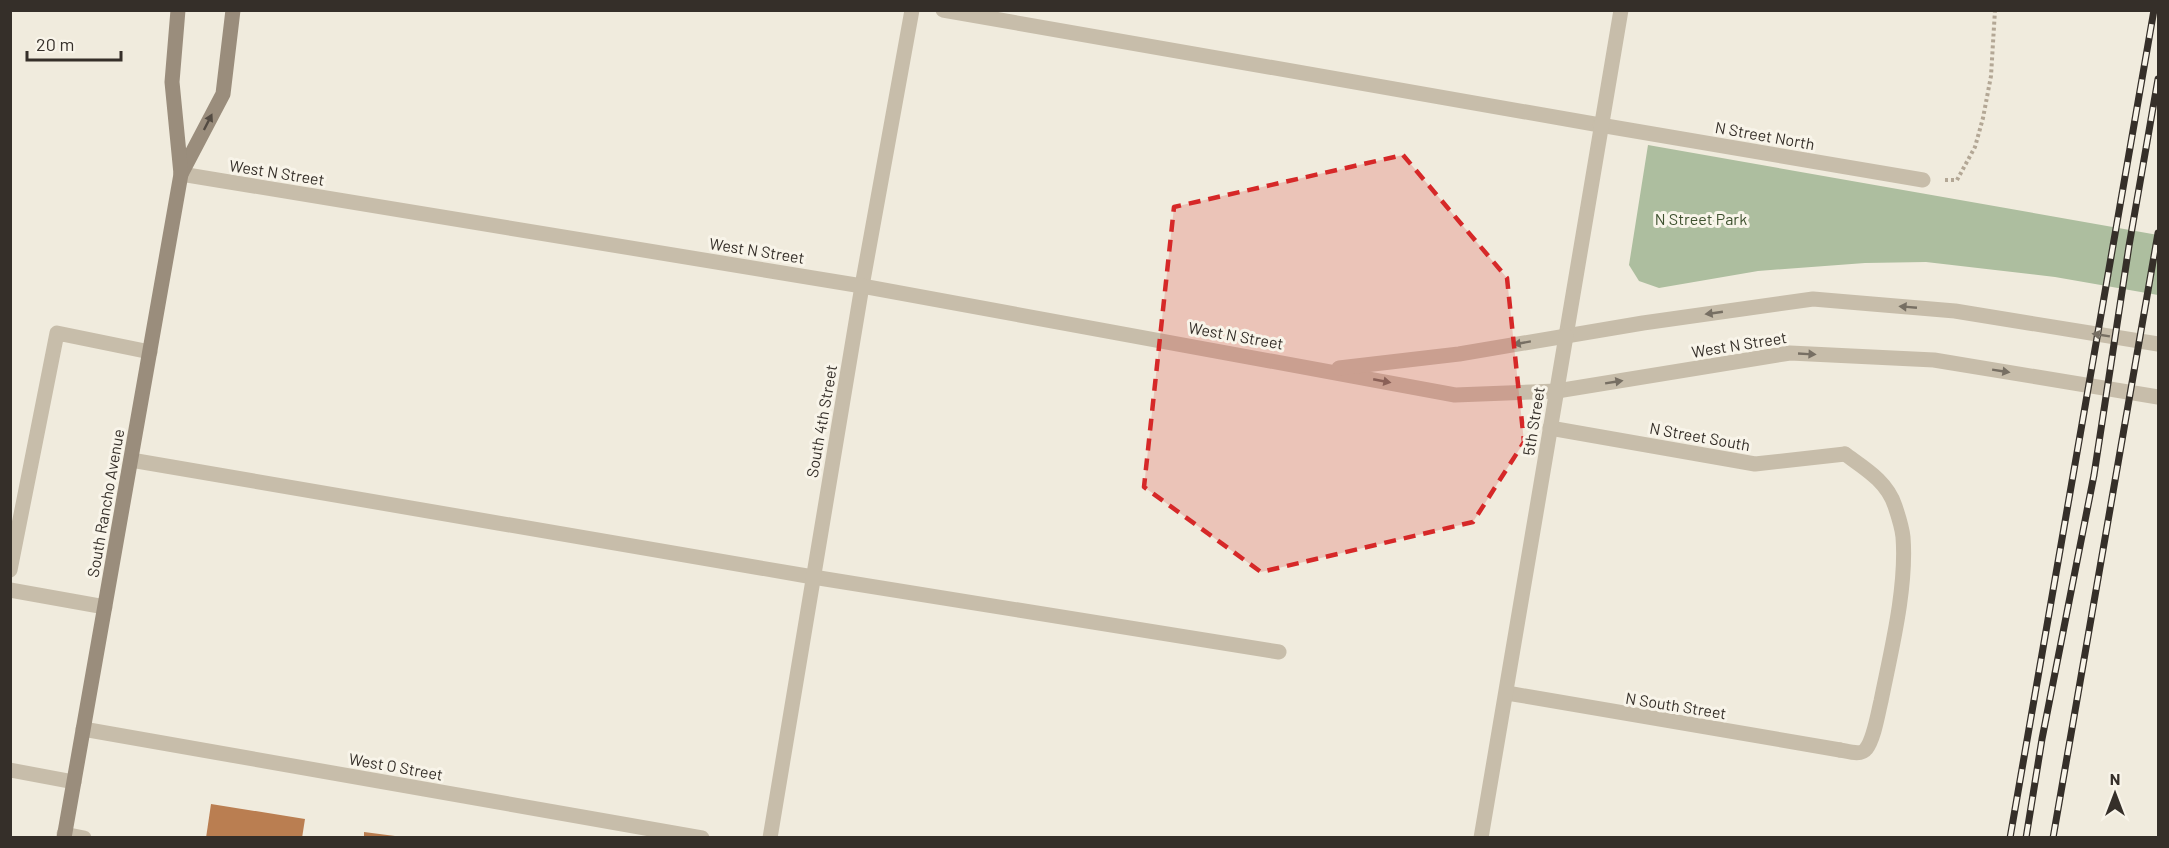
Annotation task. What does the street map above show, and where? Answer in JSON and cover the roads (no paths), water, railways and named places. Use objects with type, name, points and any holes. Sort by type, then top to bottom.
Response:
[{"type":"main road","name":"South Rancho Avenue","points":[[64,836],[182,174],[172,82],[178,10]]},
{"type":"main road","name":"South Rancho Avenue","points":[[182,174],[223,94],[233,10]]},
{"type":"street","name":"South 4th Street","points":[[770,837],[862,286],[912,10]]},
{"type":"street","name":"N Street North","points":[[943,10],[1923,180]]},
{"type":"street","name":"5th Street","points":[[1481,837],[1621,10]]},
{"type":"street","name":"West N Street","points":[[182,174],[862,286],[1455,395],[1557,391],[1790,353],[1934,360],[2158,397]]},
{"type":"street","name":"West N Street","points":[[1325,370],[1459,354],[1813,298],[1955,311],[2158,344]]},
{"type":"street","points":[[10,570],[57,333],[150,352]]},
{"type":"street","name":"N Street South","points":[[1550,428],[1755,464],[1845,454]]},
{"type":"street","name":"N South Street","points":[[1507,693],[1862,752],[1866,749],[1876,721],[1892,647],[1901,582],[1903,536],[1894,503],[1880,480],[1845,454]]},
{"type":"street","points":[[131,460],[813,577],[1279,652]]},
{"type":"street","points":[[10,590],[105,607]]},
{"type":"street","name":"West O Street","points":[[83,729],[702,837]]},
{"type":"street","points":[[10,770],[74,783]]},
{"type":"street","points":[[64,836],[84,837]]},
{"type":"railway","points":[[2010,838],[2154,10]]},
{"type":"railway","points":[[2026,838],[2042,739],[2094,475],[2129,246],[2158,79]]},
{"type":"railway","points":[[2053,838],[2158,233]]},
{"type":"park label","name":"N Street Park","points":[[1701,218]]}]
